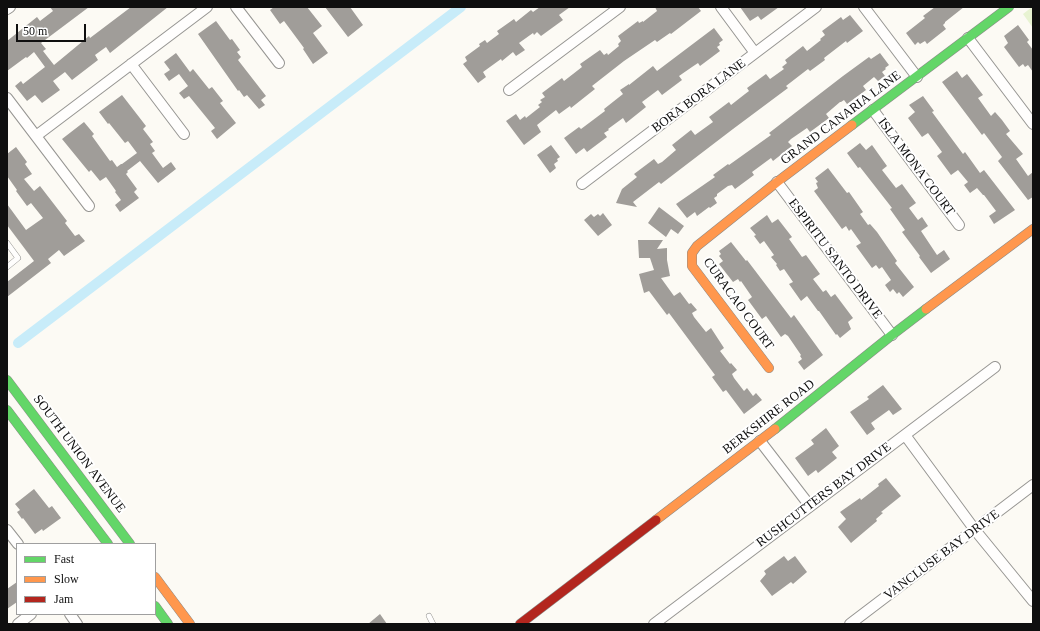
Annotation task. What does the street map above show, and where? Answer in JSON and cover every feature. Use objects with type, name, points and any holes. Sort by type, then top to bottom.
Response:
[{"type":"street","points":[[36,136],[207,7]]},
{"type":"street","points":[[236,7],[279,63]]},
{"type":"street","points":[[509,90],[620,7]]},
{"type":"street","points":[[721,7],[755,53]]},
{"type":"street","name":"BORA BORA LANE","points":[[582,184],[816,7]]},
{"type":"street","points":[[864,7],[917,77]]},
{"type":"street","name":"GRAND CANARIA LANE","points":[[692,253],[697,246],[777,182],[1010,7]]},
{"type":"street","points":[[968,38],[1033,124]]},
{"type":"street","points":[[131,64],[184,134]]},
{"type":"street","points":[[7,98],[89,206]]},
{"type":"street","name":"ISLA MONA COURT","points":[[873,110],[959,225]]},
{"type":"street","name":"ESPIRITU SANTO DRIVE","points":[[777,182],[892,335]]},
{"type":"street","name":"BERKSHIRE ROAD","points":[[527,622],[760,441],[892,335],[1033,229]]},
{"type":"street","name":"CURACAO COURT","points":[[692,253],[692,266],[769,368]]},
{"type":"street","name":"RUSHCUTTERS BAY DRIVE","points":[[654,624],[995,367]]},
{"type":"street","name":"SOUTH UNION AVENUE","points":[[7,380],[129,543]]},
{"type":"street","points":[[7,410],[107,543]]},
{"type":"street","points":[[905,435],[976,530],[1033,601]]},
{"type":"street","points":[[760,441],[810,506]]},
{"type":"street","name":"VANCLUSE BAY DRIVE","points":[[850,624],[976,530],[1033,485]]},
{"type":"street","points":[[7,530],[17,543]]},
{"type":"street","points":[[156,578],[190,624]]},
{"type":"street","points":[[156,607],[168,624]]},
{"type":"street","points":[[18,624],[30,615]]},
{"type":"street","points":[[71,615],[78,624]]},
{"type":"lane","points":[[7,243],[18,258],[7,267]]},
{"type":"lane","points":[[429,616],[433,624]]},
{"type":"green space","points":[[1033,7],[1033,28],[1023,14]]},
{"type":"building","points":[[50,7],[89,7],[41,43],[46,49],[43,51],[54,65],[89,36],[90,38],[131,7],[168,7],[110,53],[106,47],[95,55],[98,60],[72,80],[65,72],[53,81],[60,90],[42,103],[35,95],[27,101],[15,86],[21,81],[23,84],[45,67],[34,52],[7,71],[7,41],[37,17],[40,21],[53,11]]},
{"type":"building","points":[[274,7],[307,7],[322,26],[313,33],[328,53],[313,64],[303,49],[304,48],[284,21],[280,24],[270,10]]},
{"type":"building","points":[[325,7],[350,7],[363,25],[348,37]]},
{"type":"building","points":[[540,7],[570,7],[559,15],[563,20],[541,36],[537,32],[534,35],[533,33],[519,43],[525,50],[516,56],[513,52],[502,61],[501,59],[483,72],[486,77],[478,83],[463,64],[467,61],[465,57],[480,46],[479,44],[485,40],[487,43],[499,34],[497,31],[514,19],[516,22],[531,10],[533,12]]},
{"type":"building","points":[[655,7],[698,7],[701,11],[671,34],[670,33],[657,42],[655,40],[624,61],[592,86],[595,89],[571,108],[570,106],[559,114],[556,110],[537,125],[541,132],[524,145],[506,121],[516,114],[520,120],[525,116],[526,118],[540,107],[538,105],[542,102],[540,100],[545,97],[542,93],[562,78],[564,81],[582,67],[580,64],[600,50],[604,55],[607,53],[608,55],[619,46],[618,44],[621,41],[618,36],[638,21],[639,23],[643,22],[657,11]]},
{"type":"building","points":[[740,7],[779,7],[761,20],[758,16],[750,21]]},
{"type":"building","points":[[935,7],[964,7],[945,22],[943,25],[946,29],[927,44],[925,41],[920,44],[918,42],[915,45],[906,33],[925,18],[923,16]]},
{"type":"building","points":[[850,15],[863,31],[847,43],[846,41],[810,71],[808,69],[786,86],[788,88],[661,184],[659,182],[633,202],[637,207],[616,203],[622,189],[637,177],[634,174],[654,159],[658,164],[662,162],[676,150],[672,145],[691,130],[695,135],[713,122],[709,117],[729,102],[731,105],[749,91],[747,88],[766,74],[770,79],[784,69],[782,67],[787,63],[785,60],[803,46],[807,51],[825,35],[822,31],[841,17],[843,20]]},
{"type":"building","points":[[216,21],[230,40],[232,39],[240,50],[237,52],[241,57],[238,60],[266,96],[261,100],[265,105],[259,109],[247,95],[244,97],[239,90],[238,91],[198,34]]},
{"type":"building","points":[[1018,25],[1029,40],[1027,42],[1033,50],[1033,72],[1028,65],[1025,67],[1023,64],[1019,67],[1004,47],[1008,43],[1004,36]]},
{"type":"building","points":[[714,28],[723,40],[717,47],[720,51],[700,66],[698,63],[679,76],[682,80],[662,95],[658,90],[642,102],[646,107],[626,123],[623,118],[608,129],[609,130],[604,133],[607,137],[587,152],[584,148],[576,154],[564,138],[579,127],[581,129],[605,111],[604,109],[623,94],[620,90],[629,85],[653,66],[657,71]]},
{"type":"building","points":[[176,53],[190,72],[193,69],[209,89],[212,87],[223,101],[220,103],[236,123],[217,139],[211,131],[215,128],[189,96],[184,99],[179,93],[188,86],[179,74],[169,81],[164,74],[170,70],[164,62]]},
{"type":"building","points":[[880,53],[889,65],[882,72],[885,76],[878,81],[874,77],[863,86],[866,90],[847,104],[844,100],[840,102],[826,114],[829,118],[810,132],[807,128],[791,139],[788,142],[792,146],[773,161],[771,158],[752,172],[754,175],[735,189],[732,185],[728,186],[717,194],[714,198],[717,203],[710,208],[709,207],[697,216],[695,212],[687,218],[676,204],[715,177],[713,175],[728,164],[729,165],[771,135],[769,133],[843,76],[869,57],[871,59]]},
{"type":"building","points":[[957,71],[962,78],[967,74],[983,95],[978,98],[991,116],[995,112],[1002,120],[1010,131],[1006,134],[1023,154],[1016,159],[1028,176],[1033,172],[1033,197],[1028,200],[998,161],[1002,157],[984,133],[982,135],[942,82]]},
{"type":"building","points":[[122,95],[146,126],[143,129],[153,142],[150,144],[155,151],[152,153],[163,168],[171,162],[176,169],[158,183],[140,161],[127,171],[128,172],[126,174],[137,189],[134,192],[139,198],[120,212],[115,205],[121,200],[106,177],[100,181],[91,170],[89,172],[62,139],[84,122],[94,134],[92,136],[110,161],[112,160],[117,167],[137,153],[128,141],[125,143],[99,112]]},
{"type":"building","points":[[923,96],[934,111],[932,112],[963,154],[965,152],[980,173],[984,170],[1015,210],[994,224],[989,216],[996,211],[984,195],[977,188],[970,193],[964,185],[968,182],[958,170],[951,175],[937,156],[942,152],[928,133],[922,137],[908,118],[915,112],[909,105]]},
{"type":"building","points":[[860,143],[866,150],[872,145],[887,166],[882,170],[896,188],[902,184],[916,203],[909,208],[918,220],[922,217],[928,226],[921,231],[937,255],[944,250],[950,259],[931,273],[902,232],[905,230],[890,209],[892,208],[847,153]]},
{"type":"building","points":[[551,145],[560,157],[554,164],[556,168],[550,173],[537,155]]},
{"type":"building","points":[[16,147],[27,162],[25,164],[32,174],[24,179],[34,191],[40,186],[67,221],[65,223],[75,236],[79,234],[85,241],[64,256],[59,250],[48,259],[51,263],[7,297],[7,282],[34,261],[7,225],[7,204],[26,230],[43,218],[31,203],[27,206],[7,176],[7,154]]},
{"type":"building","points":[[828,168],[847,193],[849,192],[863,212],[860,214],[868,225],[870,224],[877,232],[897,261],[895,263],[914,287],[903,297],[899,292],[897,294],[893,289],[890,292],[885,285],[891,280],[882,267],[879,269],[876,265],[872,268],[856,246],[861,243],[851,229],[849,231],[846,226],[842,229],[814,191],[818,188],[816,183],[818,182],[815,178]]},
{"type":"building","points":[[659,207],[684,226],[678,234],[671,229],[666,237],[648,223]]},
{"type":"building","points":[[603,213],[612,225],[598,236],[584,220],[591,214],[594,217],[598,214],[600,216]]},
{"type":"building","points":[[767,215],[772,223],[778,219],[792,237],[789,239],[802,257],[806,255],[820,274],[813,279],[823,292],[826,290],[831,297],[835,294],[853,318],[848,322],[851,329],[840,338],[837,334],[836,335],[807,296],[801,301],[789,284],[793,282],[784,269],[780,271],[776,265],[777,264],[771,257],[774,255],[764,241],[760,244],[754,236],[756,235],[750,228]]},
{"type":"building","points":[[638,240],[663,240],[657,249],[667,248],[667,260],[670,276],[661,278],[674,296],[680,292],[689,304],[691,303],[697,310],[692,313],[706,332],[711,328],[724,348],[720,351],[730,364],[731,363],[737,370],[732,374],[744,391],[747,388],[753,396],[756,393],[762,400],[744,414],[726,390],[723,392],[712,377],[715,375],[669,313],[667,315],[649,291],[644,293],[639,274],[654,270],[650,258],[639,258]]},
{"type":"building","points":[[731,242],[746,261],[747,260],[791,318],[794,315],[823,355],[804,370],[798,362],[802,359],[800,356],[801,355],[788,336],[785,334],[781,337],[766,316],[762,319],[748,300],[752,297],[741,281],[740,282],[738,279],[733,282],[719,264],[723,261],[719,256],[721,254],[719,251]]},
{"type":"building","points":[[883,385],[902,409],[893,415],[889,410],[871,423],[875,429],[867,435],[850,412],[869,399],[867,397]]},
{"type":"building","points":[[826,428],[839,446],[832,452],[837,458],[818,473],[816,470],[808,476],[795,458],[814,444],[811,440]]},
{"type":"building","points":[[886,478],[901,496],[881,512],[883,513],[876,519],[877,521],[851,543],[838,527],[846,519],[840,512],[860,498],[861,500],[879,486],[878,484]]},
{"type":"building","points":[[34,489],[49,508],[52,506],[61,518],[43,531],[42,529],[35,534],[17,512],[20,510],[15,504]]},
{"type":"building","points":[[784,556],[788,561],[795,556],[807,572],[793,584],[791,582],[772,596],[760,581],[766,574],[764,571]]},
{"type":"building","points":[[16,583],[16,603],[7,609],[7,589]]},
{"type":"building","points":[[380,614],[387,624],[368,624]]},
{"type":"waterway","points":[[18,343],[461,7]]},
{"type":"traffic: fast","points":[[852,125],[1009,7]]},
{"type":"traffic: fast","points":[[775,429],[926,309]]},
{"type":"traffic: fast","points":[[7,380],[129,543]]},
{"type":"traffic: fast","points":[[7,410],[107,543]]},
{"type":"traffic: fast","points":[[156,607],[168,624]]},
{"type":"traffic: slow","points":[[769,368],[692,266],[692,253],[697,246],[777,182],[852,125]]},
{"type":"traffic: slow","points":[[926,309],[1033,229]]},
{"type":"traffic: slow","points":[[656,520],[775,429]]},
{"type":"traffic: slow","points":[[156,578],[190,624]]},
{"type":"traffic: jam","points":[[520,624],[656,520]]}]
